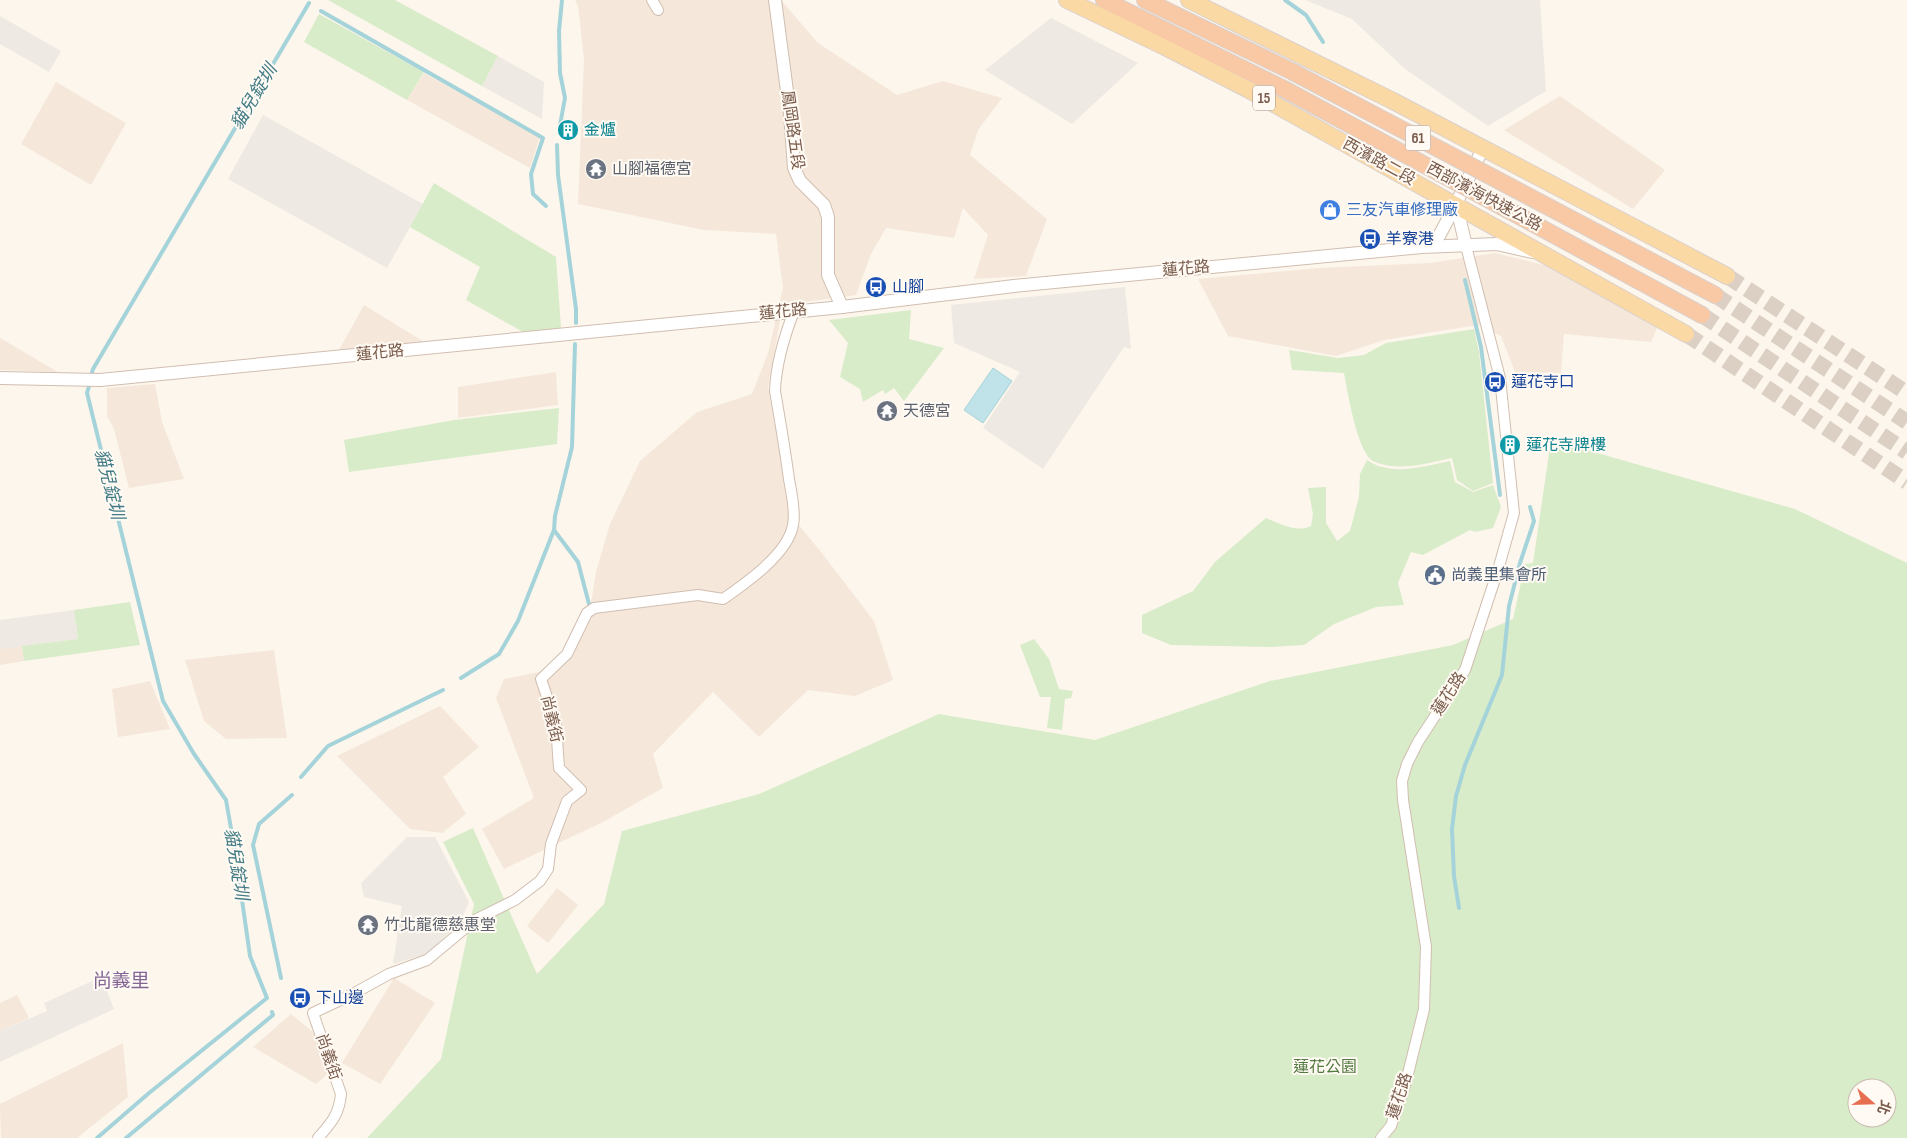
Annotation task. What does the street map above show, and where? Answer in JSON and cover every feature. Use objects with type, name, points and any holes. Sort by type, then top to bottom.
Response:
[{"type":"highway","name":"西部濱海快速公路","points":[[1104,0],[1284,89],[1702,315]]},
{"type":"highway","name":"西部濱海快速公路","points":[[1145,0],[1293,72],[1715,295]]},
{"type":"main road","name":"西濱路二段","points":[[1067,0],[1165,46],[1249,90],[1550,256],[1686,334]]},
{"type":"main road","points":[[1189,0],[1277,42],[1727,276]]},
{"type":"street","points":[[652,0],[658,10]]},
{"type":"street","name":"鳳岡路五段","points":[[775,0],[789,105],[794,168],[800,181],[824,204],[828,217],[828,275],[842,307]]},
{"type":"street","points":[[1422,247],[1438,236],[1483,148]]},
{"type":"street","name":"蓮花路","points":[[1381,1138],[1391,1126],[1406,1082],[1424,1009],[1426,947],[1403,800],[1402,781],[1418,742],[1465,670],[1498,570],[1514,514],[1500,378],[1456,204]]},
{"type":"street","points":[[1466,246],[1498,244],[1550,256]]},
{"type":"street","name":"蓮花路","points":[[0,378],[100,380],[842,307],[1014,286],[1422,247],[1466,246]]},
{"type":"street","name":"尚義街","points":[[318,1138],[335,1118],[340,1107],[341,1094],[313,1013],[351,996],[389,974],[427,960],[476,920],[515,900],[540,881],[548,869],[551,844],[557,824],[567,801],[581,790],[559,768],[556,724],[541,679],[567,654],[587,613],[594,608],[698,595],[724,599],[751,580],[777,554],[786,541],[793,525],[792,494],[774,391],[783,340],[794,311]]},
{"type":"shaded area","points":[[575,0],[781,0],[818,43],[897,95],[943,81],[1002,98],[978,130],[970,155],[1047,219],[1026,276],[974,279],[988,235],[963,208],[954,238],[886,228],[871,254],[856,295],[783,305],[768,387],[789,513],[874,621],[893,680],[855,696],[808,690],[759,737],[713,692],[653,754],[663,788],[603,822],[504,869],[482,829],[534,798],[496,698],[504,679],[539,672],[564,654],[589,615],[596,572],[610,524],[640,461],[697,412],[752,394],[768,353],[783,288],[776,234],[704,230],[578,204],[584,59],[578,6]]},
{"type":"shaded area","points":[[1305,0],[1540,0],[1546,91],[1488,126],[1405,69],[1352,19]]},
{"type":"shaded area","points":[[0,16],[61,51],[49,72],[0,44]]},
{"type":"shaded area","points":[[1051,18],[1138,63],[1072,124],[985,70]]},
{"type":"shaded area","points":[[498,56],[544,82],[542,119],[482,86]]},
{"type":"shaded area","points":[[424,73],[540,137],[530,168],[407,100]]},
{"type":"shaded area","points":[[56,82],[126,123],[91,185],[21,144]]},
{"type":"shaded area","points":[[1560,96],[1665,170],[1633,209],[1504,130]]},
{"type":"shaded area","points":[[263,115],[423,204],[387,268],[228,179]]},
{"type":"shaded area","points":[[1495,253],[1548,266],[1658,326],[1651,342],[1564,334],[1561,373],[1515,372],[1501,336],[1478,325],[1384,340],[1336,356],[1228,336],[1198,279],[1318,268],[1430,263]]},
{"type":"shaded area","points":[[1125,287],[1131,349],[1124,347],[1043,469],[983,428],[1020,372],[954,343],[951,305]]},
{"type":"shaded area","points":[[364,305],[426,343],[338,352]]},
{"type":"shaded area","points":[[0,338],[58,372],[0,370]]},
{"type":"shaded area","points":[[556,372],[558,405],[458,418],[458,387]]},
{"type":"shaded area","points":[[155,384],[162,422],[184,479],[129,488],[114,429],[107,416],[107,388]]},
{"type":"shaded area","points":[[74,610],[78,639],[0,649],[0,620]]},
{"type":"shaded area","points":[[22,646],[24,661],[0,665],[0,649]]},
{"type":"shaded area","points":[[274,650],[287,738],[226,739],[204,721],[185,660]]},
{"type":"shaded area","points":[[150,681],[170,729],[118,737],[112,689]]},
{"type":"shaded area","points":[[440,706],[479,747],[443,777],[466,814],[442,833],[410,829],[337,756]]},
{"type":"shaded area","points":[[407,837],[435,837],[469,902],[461,921],[427,954],[393,964],[402,906],[364,897],[361,883]]},
{"type":"shaded area","points":[[557,888],[578,905],[548,943],[527,926]]},
{"type":"shaded area","points":[[101,977],[114,1009],[0,1062],[0,1031],[47,1011],[44,1003]]},
{"type":"shaded area","points":[[394,978],[435,1003],[380,1084],[342,1063]]},
{"type":"shaded area","points":[[17,995],[29,1018],[0,1031],[0,1003]]},
{"type":"shaded area","points":[[291,1014],[313,1032],[331,1071],[316,1084],[253,1047]]},
{"type":"shaded area","points":[[123,1043],[128,1097],[77,1138],[1,1138],[0,1104]]},
{"type":"green space","points":[[328,0],[395,0],[498,56],[482,86]]},
{"type":"green space","points":[[319,14],[424,72],[407,100],[304,42]]},
{"type":"green space","points":[[434,183],[556,257],[561,328],[523,332],[466,300],[480,267],[410,227]]},
{"type":"green space","points":[[911,310],[909,339],[944,348],[904,401],[894,388],[885,394],[883,390],[863,402],[860,389],[840,377],[848,343],[829,320]]},
{"type":"green space","points":[[1474,329],[1479,352],[1493,483],[1473,491],[1457,480],[1452,458],[1404,466],[1384,465],[1375,462],[1363,448],[1358,436],[1344,373],[1292,370],[1289,350],[1338,358],[1364,355],[1386,343]]},
{"type":"green space","points":[[559,408],[557,444],[349,472],[344,440],[454,420]]},
{"type":"green space","name":"蓮花公園","points":[[1551,440],[1795,509],[1907,563],[1907,1138],[367,1138],[441,1059],[474,904],[443,842],[473,828],[537,974],[604,904],[622,831],[759,794],[939,714],[1095,740],[1270,681],[1453,645],[1513,619],[1525,564],[1533,563]]},
{"type":"green space","points":[[1367,460],[1376,465],[1397,469],[1408,469],[1450,461],[1455,482],[1473,492],[1493,485],[1501,507],[1493,528],[1475,532],[1470,530],[1423,555],[1411,552],[1398,583],[1404,605],[1376,607],[1334,624],[1304,645],[1270,647],[1171,645],[1142,633],[1142,615],[1193,591],[1215,562],[1266,518],[1294,528],[1300,529],[1311,526],[1313,514],[1308,488],[1326,487],[1326,523],[1337,541],[1350,531],[1359,497],[1360,474]]},
{"type":"green space","points":[[130,602],[140,645],[24,661],[22,646],[78,639],[74,610]]},
{"type":"green space","points":[[1034,639],[1049,659],[1059,689],[1073,691],[1071,698],[1065,699],[1062,730],[1047,728],[1051,697],[1040,697],[1020,645]]},
{"type":"water","points":[[993,368],[1012,381],[983,423],[964,410]]},
{"type":"waterway","points":[[560,125],[565,98],[560,73],[559,31],[562,0]]},
{"type":"waterway","points":[[1285,0],[1306,15],[1323,42]]},
{"type":"waterway","name":"貓兒錠圳","points":[[91,376],[93,369],[309,3]]},
{"type":"waterway","points":[[321,11],[543,138],[531,174],[533,194],[546,206]]},
{"type":"waterway","points":[[557,145],[558,175],[576,309],[576,323]]},
{"type":"waterway","points":[[1465,280],[1481,347],[1500,495]]},
{"type":"waterway","points":[[575,344],[572,447],[555,516],[554,530],[578,562],[589,604]]},
{"type":"waterway","name":"貓兒錠圳","points":[[90,383],[87,393],[163,701],[194,754],[226,800],[250,956],[267,998],[149,1093],[97,1138]]},
{"type":"waterway","points":[[1459,908],[1454,876],[1452,829],[1456,796],[1465,765],[1502,675],[1509,606],[1520,563],[1534,521],[1530,507]]},
{"type":"waterway","points":[[461,678],[499,654],[518,621],[554,530]]},
{"type":"waterway","points":[[301,777],[328,746],[443,690]]},
{"type":"waterway","points":[[281,978],[253,845],[259,824],[292,795]]},
{"type":"waterway","name":"貓兒錠圳","points":[[126,1138],[273,1015],[272,1012]]},
{"type":"tunnel","points":[[1727,276],[1907,393]]},
{"type":"tunnel","points":[[1715,295],[1907,422]]},
{"type":"tunnel","points":[[1702,315],[1907,452]]},
{"type":"tunnel","points":[[1686,334],[1907,482]]},
{"type":"place","name":"金爐","points":[[568,130]]},
{"type":"place","name":"山腳福德宮","points":[[596,169]]},
{"type":"place","name":"三友汽車修理廠","points":[[1330,210]]},
{"type":"place","name":"羊寮港","points":[[1370,239]]},
{"type":"place","name":"山腳","points":[[876,287]]},
{"type":"place","name":"蓮花寺口","points":[[1495,382]]},
{"type":"place","name":"天德宮","points":[[887,411]]},
{"type":"place","name":"蓮花寺牌樓","points":[[1510,445]]},
{"type":"place","name":"尚義里集會所","points":[[1435,575]]},
{"type":"place","name":"竹北龍德慈惠堂","points":[[368,925]]},
{"type":"place","name":"下山邊","points":[[300,998]]},
{"type":"district","name":"尚義里","points":[[121,981]]}]
